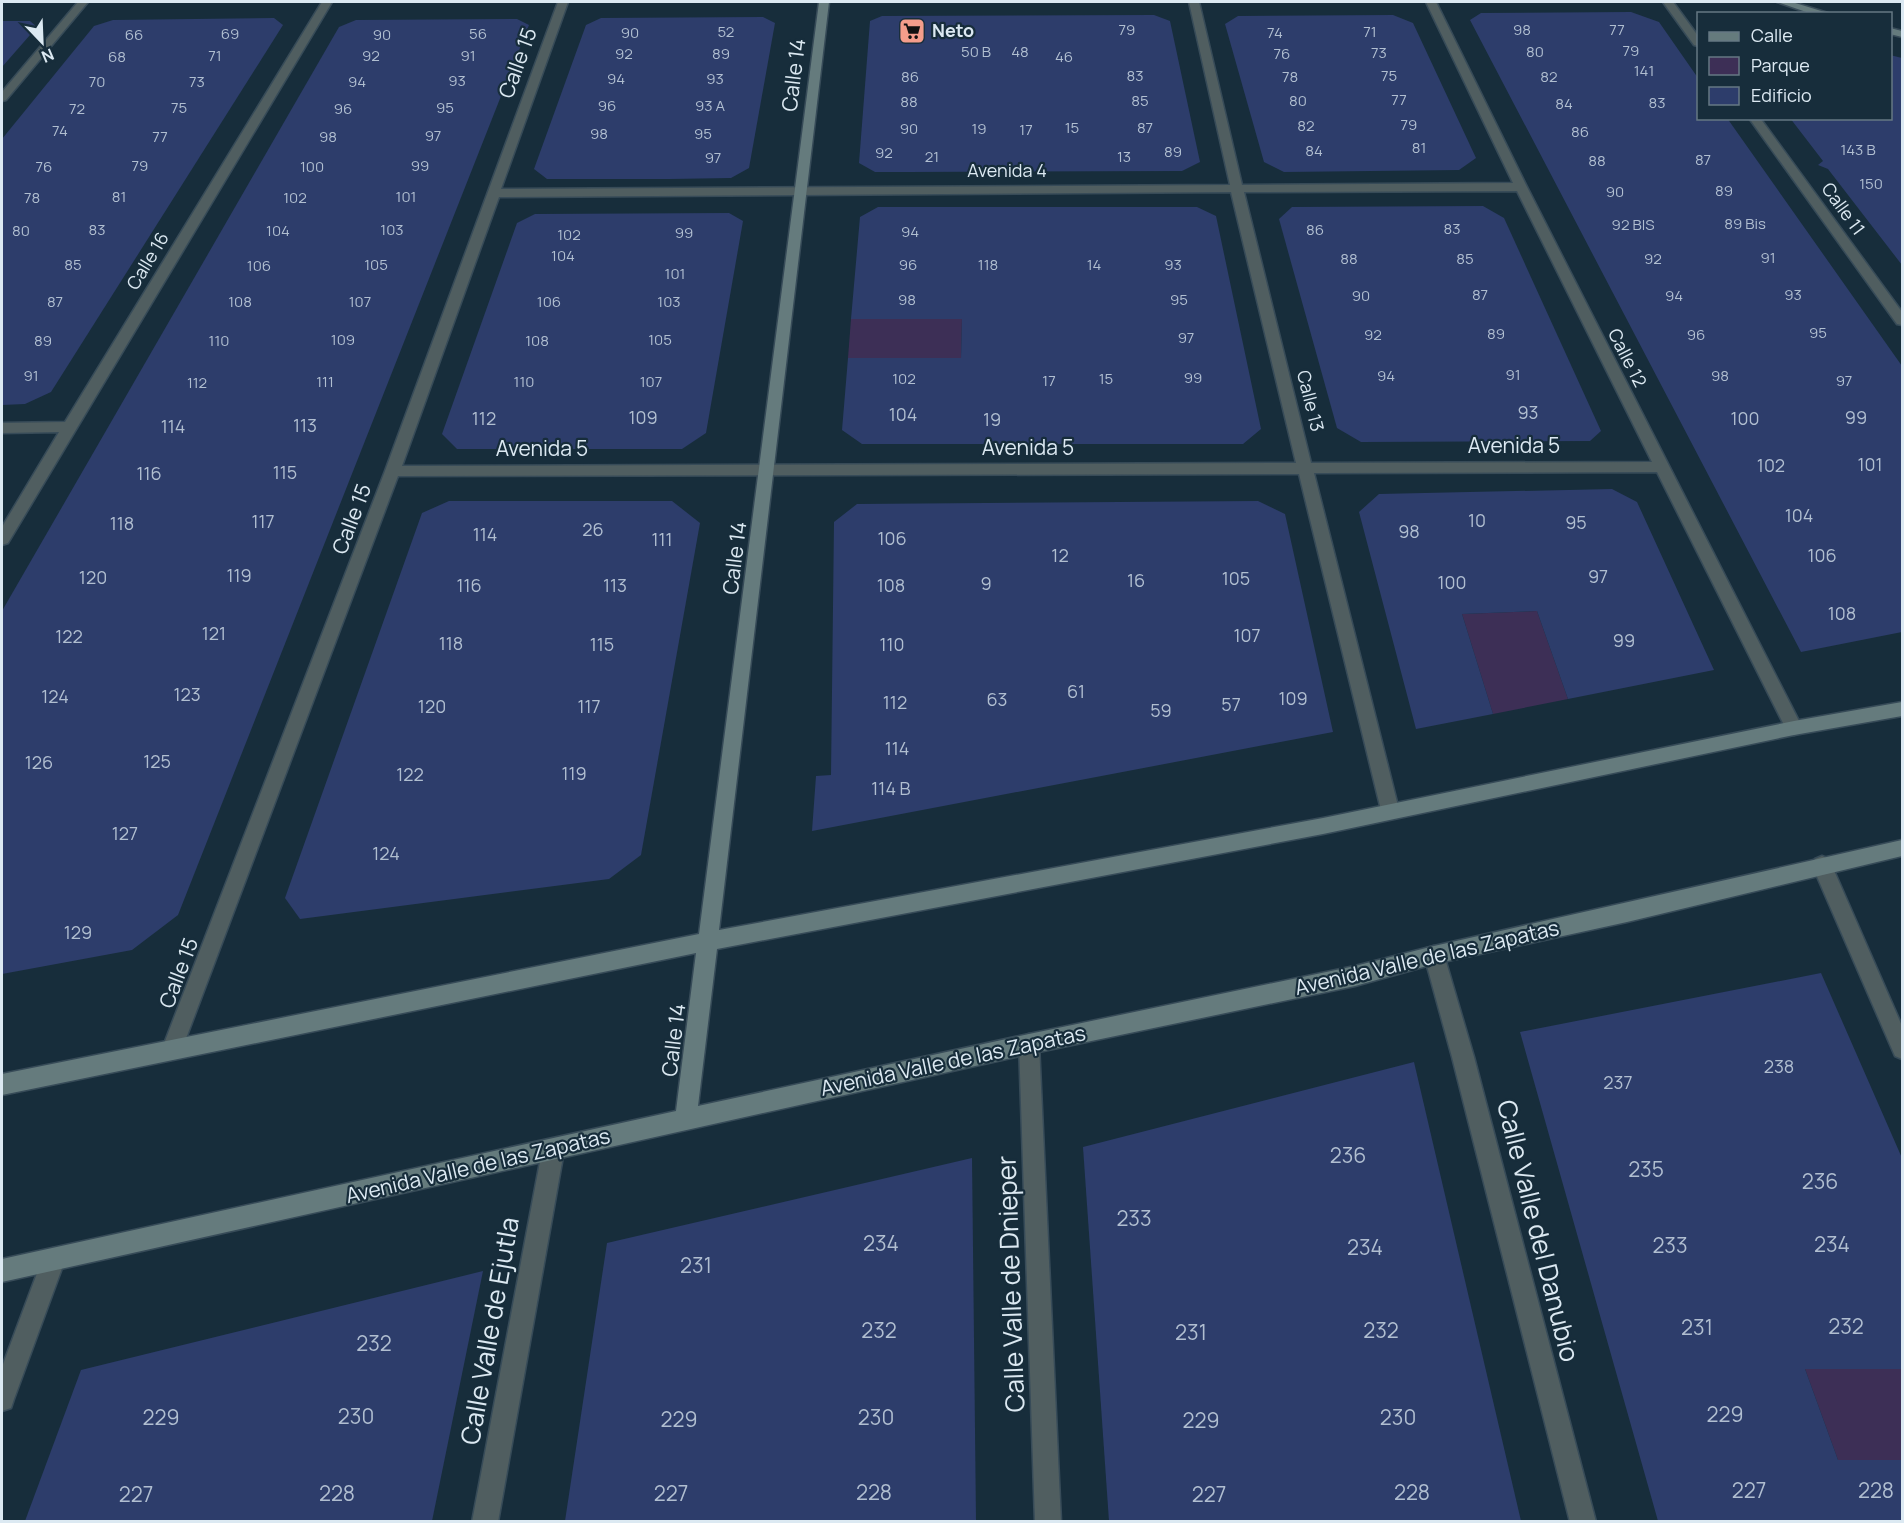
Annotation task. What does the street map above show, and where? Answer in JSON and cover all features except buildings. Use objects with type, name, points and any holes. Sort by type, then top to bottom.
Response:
[{"type":"main road","name":"Calle 14","points":[[686,1119],[706,942],[768,470],[824,2]]},
{"type":"main road","points":[[1782,2],[1819,12]]},
{"type":"main road","points":[[2,1084],[706,942],[1299,831],[1390,810],[1794,729],[1902,710]]},
{"type":"main road","name":"Avenida Valle de las Zapatas","points":[[2,1270],[553,1151],[686,1119],[1029,1044],[1355,976],[1434,955],[1627,913],[1822,865],[1902,848]]},
{"type":"street","points":[[2,98],[83,2]]},
{"type":"street","name":"Calle 16","points":[[2,539],[327,2]]},
{"type":"street","name":"Calle 15","points":[[172,1049],[393,471],[563,2]]},
{"type":"street","name":"Calle 13","points":[[1194,2],[1235,188],[1307,468],[1390,810]]},
{"type":"street","name":"Calle 12","points":[[1431,2],[1521,187],[1794,729]]},
{"type":"street","points":[[1668,2],[1697,42]]},
{"type":"street","name":"Calle 11","points":[[1755,120],[1902,321]]},
{"type":"street","name":"Avenida 4","points":[[493,193],[1521,187]]},
{"type":"street","points":[[2,428],[69,427]]},
{"type":"street","name":"Avenida 5","points":[[393,471],[1662,467]]},
{"type":"street","points":[[1822,865],[1902,1049]]},
{"type":"street","name":"Calle Valle del Danubio","points":[[1434,955],[1466,1068],[1583,1521]]},
{"type":"street","name":"Calle Valle de Dnieper","points":[[1029,1044],[1048,1521]]},
{"type":"street","name":"Calle Valle de Ejutla","points":[[485,1521],[553,1151]]},
{"type":"street","points":[[2,1399],[52,1260]]},
{"type":"green space","points":[[851,319],[962,319],[961,358],[848,358]]},
{"type":"green space","points":[[1537,611],[1568,699],[1493,714],[1462,614]]},
{"type":"green space","points":[[1805,1369],[1902,1369],[1902,1460],[1838,1460]]},
{"type":"place","name":"Neto","points":[[912,31]]}]
